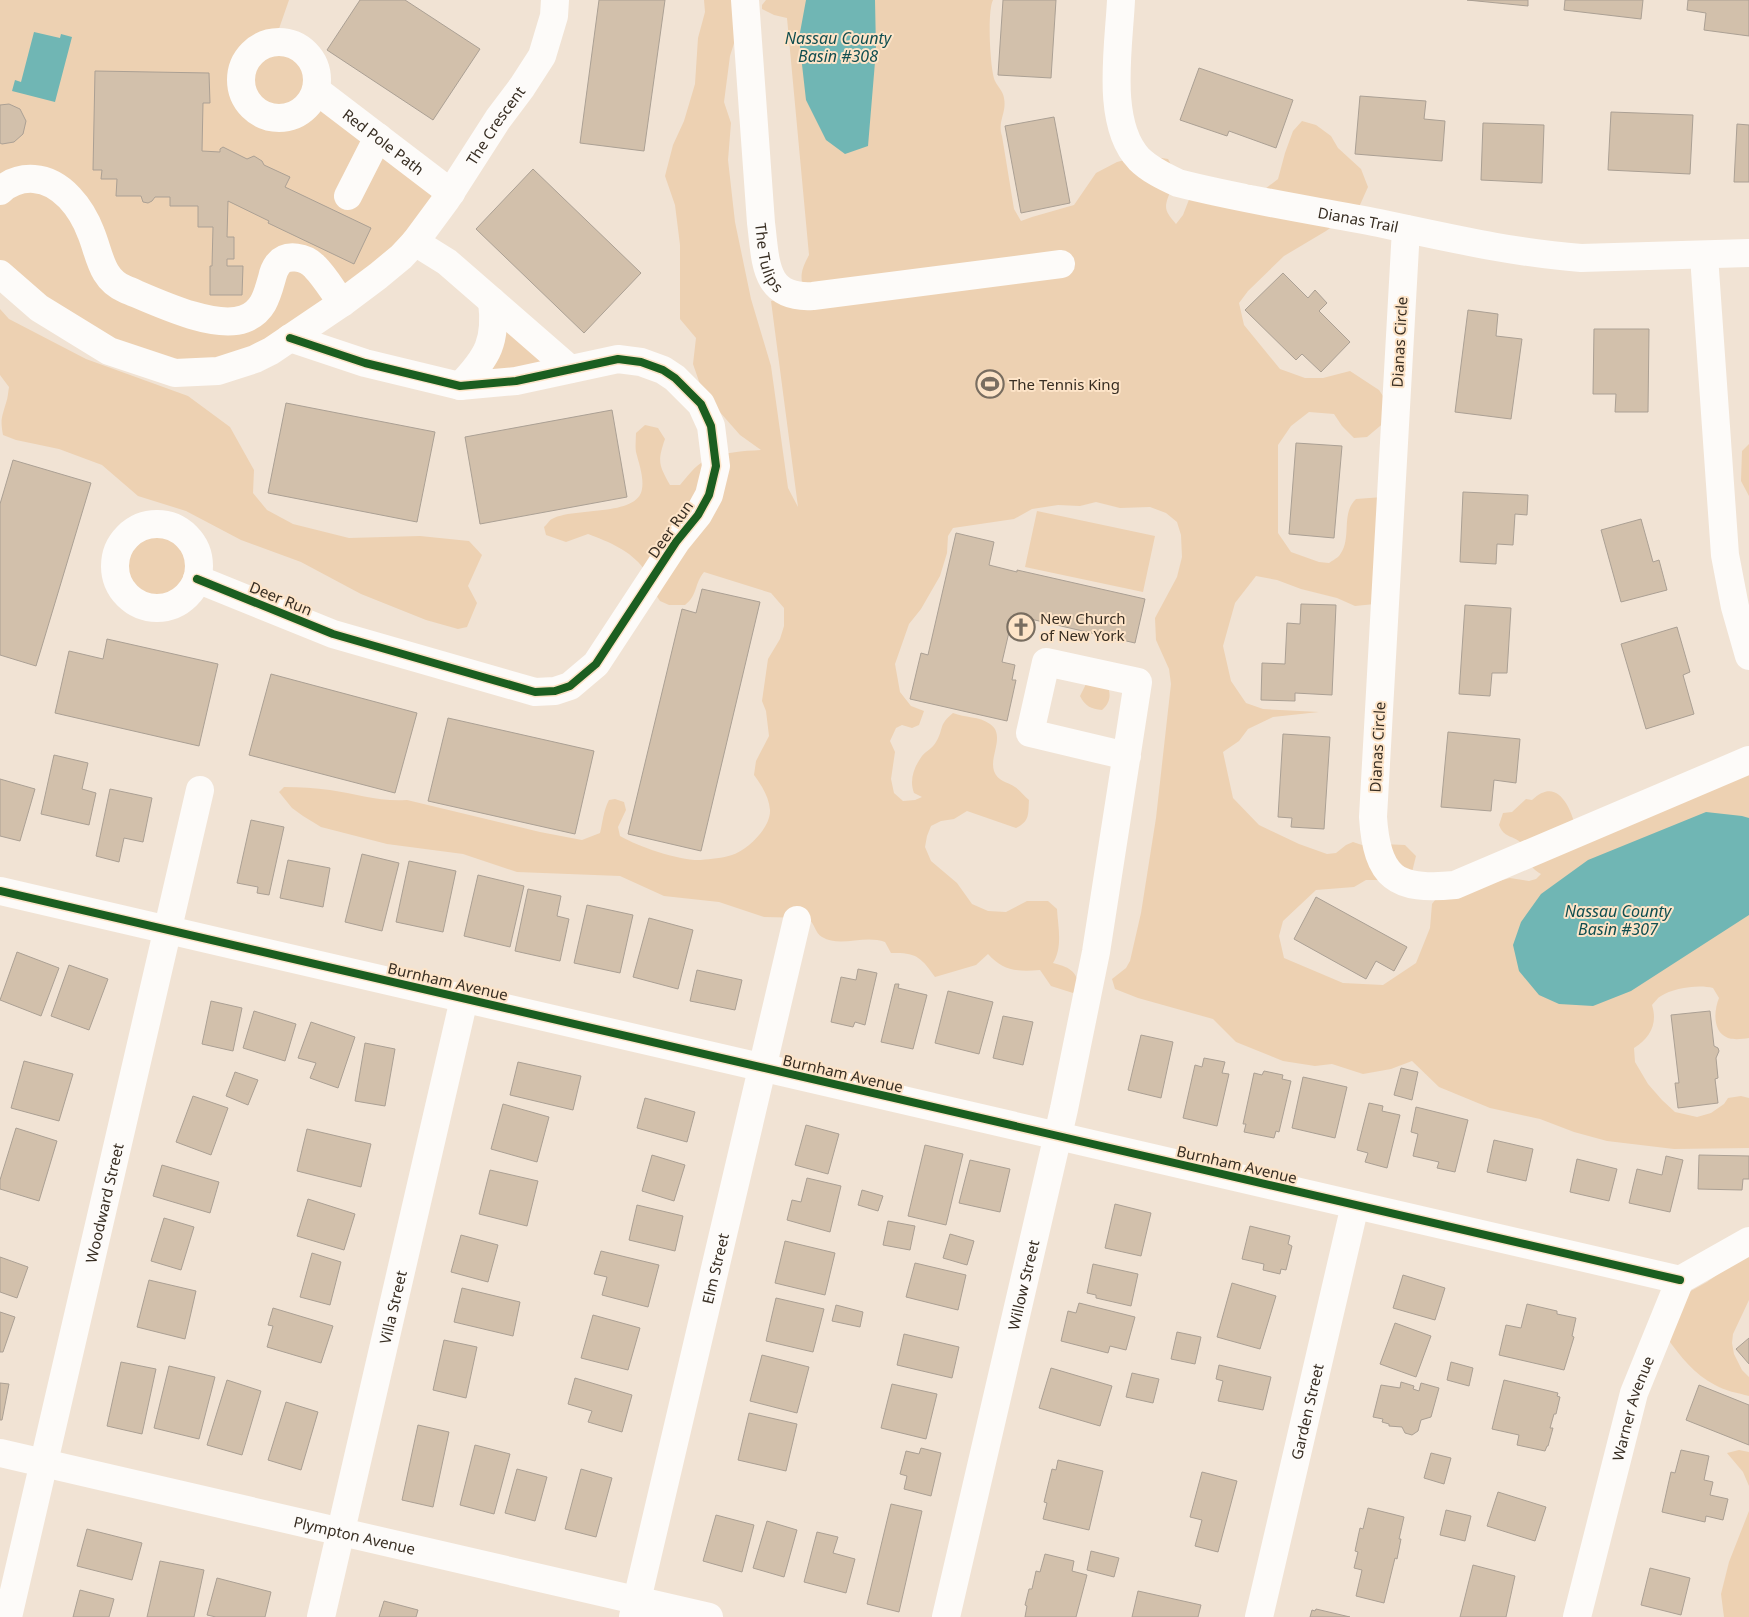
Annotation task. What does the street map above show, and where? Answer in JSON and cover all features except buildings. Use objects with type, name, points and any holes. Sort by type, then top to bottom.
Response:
[{"type":"street","name":"The Crescent","points":[[416,242],[542,56],[554,16],[555,0]]},
{"type":"street","name":"The Tulips","points":[[745,0],[761,224],[766,262],[772,279],[780,290],[792,295],[808,296],[1061,264]]},
{"type":"street","name":"Dianas Trail","points":[[1121,0],[1117,105],[1123,130],[1132,149],[1140,160],[1178,183],[1531,253],[1581,258],[1704,256],[1749,253]]},
{"type":"street","name":"Red Pole Path","points":[[316,90],[451,193]]},
{"type":"street","points":[[348,196],[378,137]]},
{"type":"street","points":[[0,191],[16,180],[26,178],[40,179],[66,192],[91,232],[102,268],[118,286],[171,308],[223,322],[243,319],[259,310],[264,303],[277,265],[283,259],[293,257],[302,258],[315,266],[342,303]]},
{"type":"street","name":"Dianas Circle","points":[[1406,229],[1373,817],[1374,836],[1379,854],[1388,870],[1394,877],[1418,887],[1455,885],[1749,760]]},
{"type":"street","points":[[0,274],[39,308],[109,351],[175,373],[218,371],[255,359],[271,351],[342,303],[396,262],[416,242],[448,262],[570,369]]},
{"type":"street","points":[[1704,256],[1725,555],[1735,606],[1749,656]]},
{"type":"street","points":[[460,386],[479,367],[487,354],[494,325],[492,300]]},
{"type":"street","name":"Deer Run","points":[[197,579],[333,634],[535,692],[555,691],[570,686],[596,664],[676,542],[698,515],[709,495],[716,466],[711,426],[701,404],[675,378],[663,370],[641,362],[618,359],[516,380],[460,386],[365,363],[290,338]]},
{"type":"street","name":"Willow Street","points":[[946,1617],[1058,1137],[1096,952],[1128,756]]},
{"type":"street","name":"Woodward Street","points":[[8,1617],[200,790]]},
{"type":"street","name":"Burnham Avenue","points":[[0,892],[1680,1280]]},
{"type":"street","name":"Elm Street","points":[[635,1609],[797,920]]},
{"type":"street","name":"Villa Street","points":[[321,1617],[464,999]]},
{"type":"street","name":"Garden Street","points":[[1259,1617],[1355,1205]]},
{"type":"street","points":[[1680,1280],[1749,1241]]},
{"type":"street","name":"Warner Avenue","points":[[1577,1617],[1634,1393],[1680,1280]]},
{"type":"street","name":"Plympton Avenue","points":[[0,1453],[341,1532],[635,1609],[709,1617]]},
{"type":"shaded area","points":[[0,0],[289,0],[274,43],[290,44],[303,51],[311,62],[317,77],[446,200],[271,351],[175,373],[0,274]]},
{"type":"shaded area","points":[[704,0],[737,0],[735,40],[730,56],[724,102],[731,123],[728,160],[735,222],[751,299],[771,366],[788,488],[798,507],[771,301],[804,297],[802,275],[809,255],[787,18],[774,15],[762,9],[762,5],[766,0],[993,0],[990,16],[990,40],[993,75],[1002,91],[1005,103],[1001,131],[1014,209],[1021,221],[1074,205],[1096,173],[1117,162],[1144,155],[1168,159],[1175,172],[1166,209],[1176,224],[1183,215],[1190,197],[1248,184],[1265,189],[1278,179],[1293,131],[1302,121],[1316,125],[1331,136],[1338,148],[1361,169],[1368,187],[1359,207],[1326,231],[1284,256],[1248,291],[1239,303],[1244,325],[1280,369],[1305,378],[1323,378],[1350,371],[1379,390],[1389,405],[1386,421],[1367,437],[1354,438],[1342,426],[1334,414],[1309,412],[1291,426],[1278,445],[1278,533],[1291,552],[1319,562],[1329,563],[1339,556],[1343,549],[1351,505],[1356,499],[1383,497],[1375,604],[1355,606],[1337,598],[1301,589],[1277,580],[1256,576],[1235,603],[1223,646],[1231,681],[1246,703],[1263,709],[1319,712],[1273,717],[1248,729],[1239,741],[1223,752],[1233,798],[1259,825],[1299,844],[1327,854],[1336,853],[1353,842],[1362,845],[1405,845],[1416,856],[1411,876],[1390,880],[1366,880],[1354,887],[1316,890],[1283,921],[1279,936],[1284,958],[1343,983],[1383,985],[1416,963],[1430,928],[1432,904],[1452,878],[1492,883],[1510,878],[1529,881],[1536,879],[1541,874],[1532,867],[1520,842],[1503,832],[1499,825],[1503,813],[1512,812],[1526,799],[1532,800],[1541,793],[1549,791],[1555,793],[1566,803],[1576,828],[1749,767],[1749,1038],[1733,1039],[1723,1035],[1717,1026],[1715,1014],[1719,998],[1713,988],[1694,987],[1672,991],[1657,999],[1652,1005],[1654,1018],[1651,1030],[1644,1040],[1634,1048],[1635,1062],[1648,1084],[1675,1112],[1697,1117],[1711,1113],[1724,1104],[1728,1098],[1741,1096],[1749,1098],[1749,1148],[1674,1149],[1607,1141],[1574,1132],[1540,1119],[1490,1108],[1439,1087],[1412,1061],[1391,1069],[1363,1074],[1332,1064],[1315,1066],[1283,1061],[1236,1042],[1213,1019],[1138,998],[1115,989],[1112,979],[1126,968],[1130,961],[1141,913],[1156,818],[1171,684],[1169,669],[1156,640],[1155,618],[1177,577],[1182,557],[1181,535],[1177,522],[1166,513],[1150,507],[1120,508],[1096,502],[1080,506],[1058,505],[1032,509],[1014,519],[953,528],[948,536],[947,553],[940,576],[921,609],[909,624],[895,664],[900,692],[911,706],[924,711],[919,725],[912,728],[902,725],[896,728],[890,741],[895,752],[891,779],[894,793],[903,801],[922,797],[914,793],[912,778],[915,769],[922,756],[935,744],[943,724],[953,713],[986,721],[995,729],[997,740],[993,765],[995,774],[1000,779],[1017,788],[1029,800],[1026,820],[1016,828],[967,811],[954,819],[941,821],[931,826],[925,847],[931,861],[957,883],[972,904],[988,911],[1006,912],[1027,901],[1048,901],[1057,909],[1059,944],[1053,963],[1063,966],[1074,973],[1079,987],[1073,993],[1051,986],[1040,970],[1025,971],[1011,969],[999,964],[988,954],[976,965],[935,977],[922,960],[912,955],[891,953],[885,942],[869,939],[837,941],[822,937],[808,918],[764,917],[719,902],[664,896],[620,876],[517,872],[463,854],[387,844],[321,827],[292,808],[279,792],[284,787],[330,790],[378,799],[407,800],[540,832],[582,840],[600,833],[607,804],[609,800],[615,799],[624,802],[626,810],[618,827],[620,836],[638,845],[692,860],[732,855],[751,843],[767,824],[770,810],[767,796],[754,775],[756,761],[769,736],[766,711],[762,701],[768,659],[780,639],[784,626],[784,608],[771,593],[704,572],[692,597],[685,605],[669,605],[660,601],[644,569],[626,552],[588,534],[566,542],[546,535],[544,527],[551,520],[562,515],[617,508],[629,504],[638,498],[642,489],[642,480],[636,452],[636,433],[645,425],[658,428],[665,439],[660,463],[670,485],[680,485],[698,465],[713,457],[733,452],[761,450],[740,435],[703,393],[693,364],[696,338],[680,319],[680,245],[675,205],[665,176],[673,145],[684,121],[695,84],[698,38],[705,12]]},
{"type":"shaded area","points":[[0,309],[9,319],[86,359],[188,396],[230,427],[254,470],[253,493],[267,510],[293,524],[349,538],[420,536],[469,541],[482,555],[468,586],[477,603],[467,627],[458,629],[426,620],[361,594],[301,562],[241,540],[186,511],[138,496],[102,465],[59,449],[16,440],[3,435],[2,418],[9,387],[0,375]]},
{"type":"shaded area","points":[[494,316],[570,369],[516,381],[479,367]]},
{"type":"shaded area","points":[[1749,444],[1749,496],[1741,481],[1742,451]]},
{"type":"shaded area","points":[[1037,511],[1155,536],[1143,592],[1025,567]]},
{"type":"shaded area","points":[[157,524],[173,527],[192,543],[196,550],[199,566],[196,582],[180,601],[173,605],[157,608],[141,605],[122,589],[118,582],[115,566],[118,550],[134,531],[141,527]]},
{"type":"shaded area","points":[[1086,684],[1107,684],[1109,698],[1102,710],[1089,706],[1080,696]]},
{"type":"shaded area","points":[[1749,1252],[1749,1300],[1733,1334],[1732,1343],[1734,1354],[1742,1370],[1749,1377],[1749,1396],[1723,1389],[1708,1381],[1688,1364],[1667,1338],[1682,1296],[1707,1282]]},
{"type":"shaded area","points":[[1739,1450],[1749,1452],[1749,1486],[1743,1472],[1727,1453]]},
{"type":"shaded area","points":[[1749,1511],[1749,1617],[1724,1617],[1721,1594],[1729,1562]]},
{"type":"water","name":"Nassau County Basin #308","points":[[806,0],[875,0],[876,50],[868,146],[845,154],[826,140],[806,100],[799,38]]},
{"type":"water","points":[[34,32],[60,38],[61,34],[72,37],[55,102],[12,91],[15,80],[21,82]]},
{"type":"water","name":"Nassau County Basin #307","points":[[1706,812],[1749,818],[1749,915],[1631,991],[1593,1006],[1559,1004],[1539,995],[1519,971],[1513,945],[1521,922],[1541,894],[1588,860]]},
{"type":"cycle path","points":[[197,579],[333,634],[535,692],[555,691],[570,686],[596,664],[676,542],[698,515],[709,495],[716,466],[711,426],[701,404],[675,378],[663,370],[641,362],[618,359],[516,381],[460,386],[365,363],[290,338]]},
{"type":"cycle path","points":[[0,891],[1680,1280]]},
{"type":"place","name":"The Tennis King","points":[[990,384]]},
{"type":"place","name":"New Church of New York","points":[[1021,627]]}]
